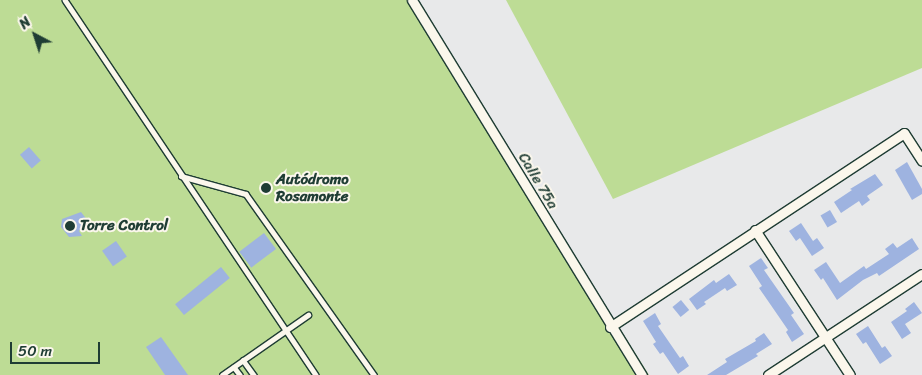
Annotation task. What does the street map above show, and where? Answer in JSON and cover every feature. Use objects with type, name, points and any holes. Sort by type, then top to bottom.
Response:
[{"type":"street","name":"Calle 75a","points":[[412,0],[610,327],[642,375]]},
{"type":"street","points":[[610,327],[904,133],[922,161]]},
{"type":"street","points":[[755,230],[850,375]]},
{"type":"street","points":[[768,375],[922,274]]},
{"type":"lane","points":[[65,0],[316,375]]},
{"type":"lane","points":[[181,176],[246,194],[374,375]]},
{"type":"lane","points":[[222,375],[308,315]]},
{"type":"lane","points":[[243,360],[254,375]]},
{"type":"lane","points":[[234,366],[240,375]]},
{"type":"green space","name":"Autódromo Rosamonte","points":[[0,0],[414,0],[649,375],[0,375]]},
{"type":"green space","points":[[506,0],[922,0],[922,68],[613,199]]},
{"type":"building","points":[[29,147],[41,161],[32,168],[20,155]]},
{"type":"building","points":[[907,162],[922,189],[922,194],[912,200],[895,170]]},
{"type":"building","points":[[875,174],[883,185],[867,196],[870,200],[862,206],[859,201],[841,213],[834,202],[852,190],[850,189]]},
{"type":"building","points":[[830,210],[837,222],[827,228],[820,216]]},
{"type":"building","name":"Torre Control","points":[[81,212],[88,221],[79,231],[82,236],[69,237],[61,227],[62,219]]},
{"type":"building","points":[[801,223],[813,241],[817,238],[824,248],[812,256],[800,238],[796,241],[789,231]]},
{"type":"building","points":[[264,233],[276,249],[251,268],[239,252]]},
{"type":"building","points":[[912,238],[919,249],[879,276],[877,273],[863,280],[837,300],[823,278],[821,280],[814,270],[826,262],[840,283],[864,266],[866,269],[889,254],[885,249],[893,243],[897,248]]},
{"type":"building","points":[[116,241],[127,257],[113,266],[102,251]]},
{"type":"building","points":[[761,258],[768,268],[764,270],[794,313],[791,315],[804,334],[792,342],[786,332],[788,330],[759,288],[762,286],[749,266]]},
{"type":"building","points":[[221,267],[230,278],[184,315],[175,304]]},
{"type":"building","points":[[729,274],[737,285],[727,291],[725,288],[704,302],[706,304],[697,310],[689,299],[714,280],[716,283]]},
{"type":"building","points":[[681,300],[689,310],[681,317],[672,307]]},
{"type":"building","points":[[914,302],[922,313],[905,324],[911,333],[902,339],[891,322],[907,311],[905,309]]},
{"type":"building","points":[[655,313],[661,324],[658,326],[680,358],[683,356],[689,366],[678,374],[663,352],[660,354],[653,344],[656,342],[643,321]]},
{"type":"building","points":[[868,326],[882,348],[885,346],[892,356],[880,364],[866,342],[863,344],[856,334]]},
{"type":"building","points":[[764,333],[772,344],[756,354],[758,356],[726,375],[707,375],[727,362],[725,359],[756,341],[755,339]]},
{"type":"building","points":[[161,337],[188,375],[165,375],[146,347]]},
{"type":"place","name":"Autódromo Rosamonte","points":[[266,188]]},
{"type":"place","name":"Torre Control","points":[[70,226]]}]
